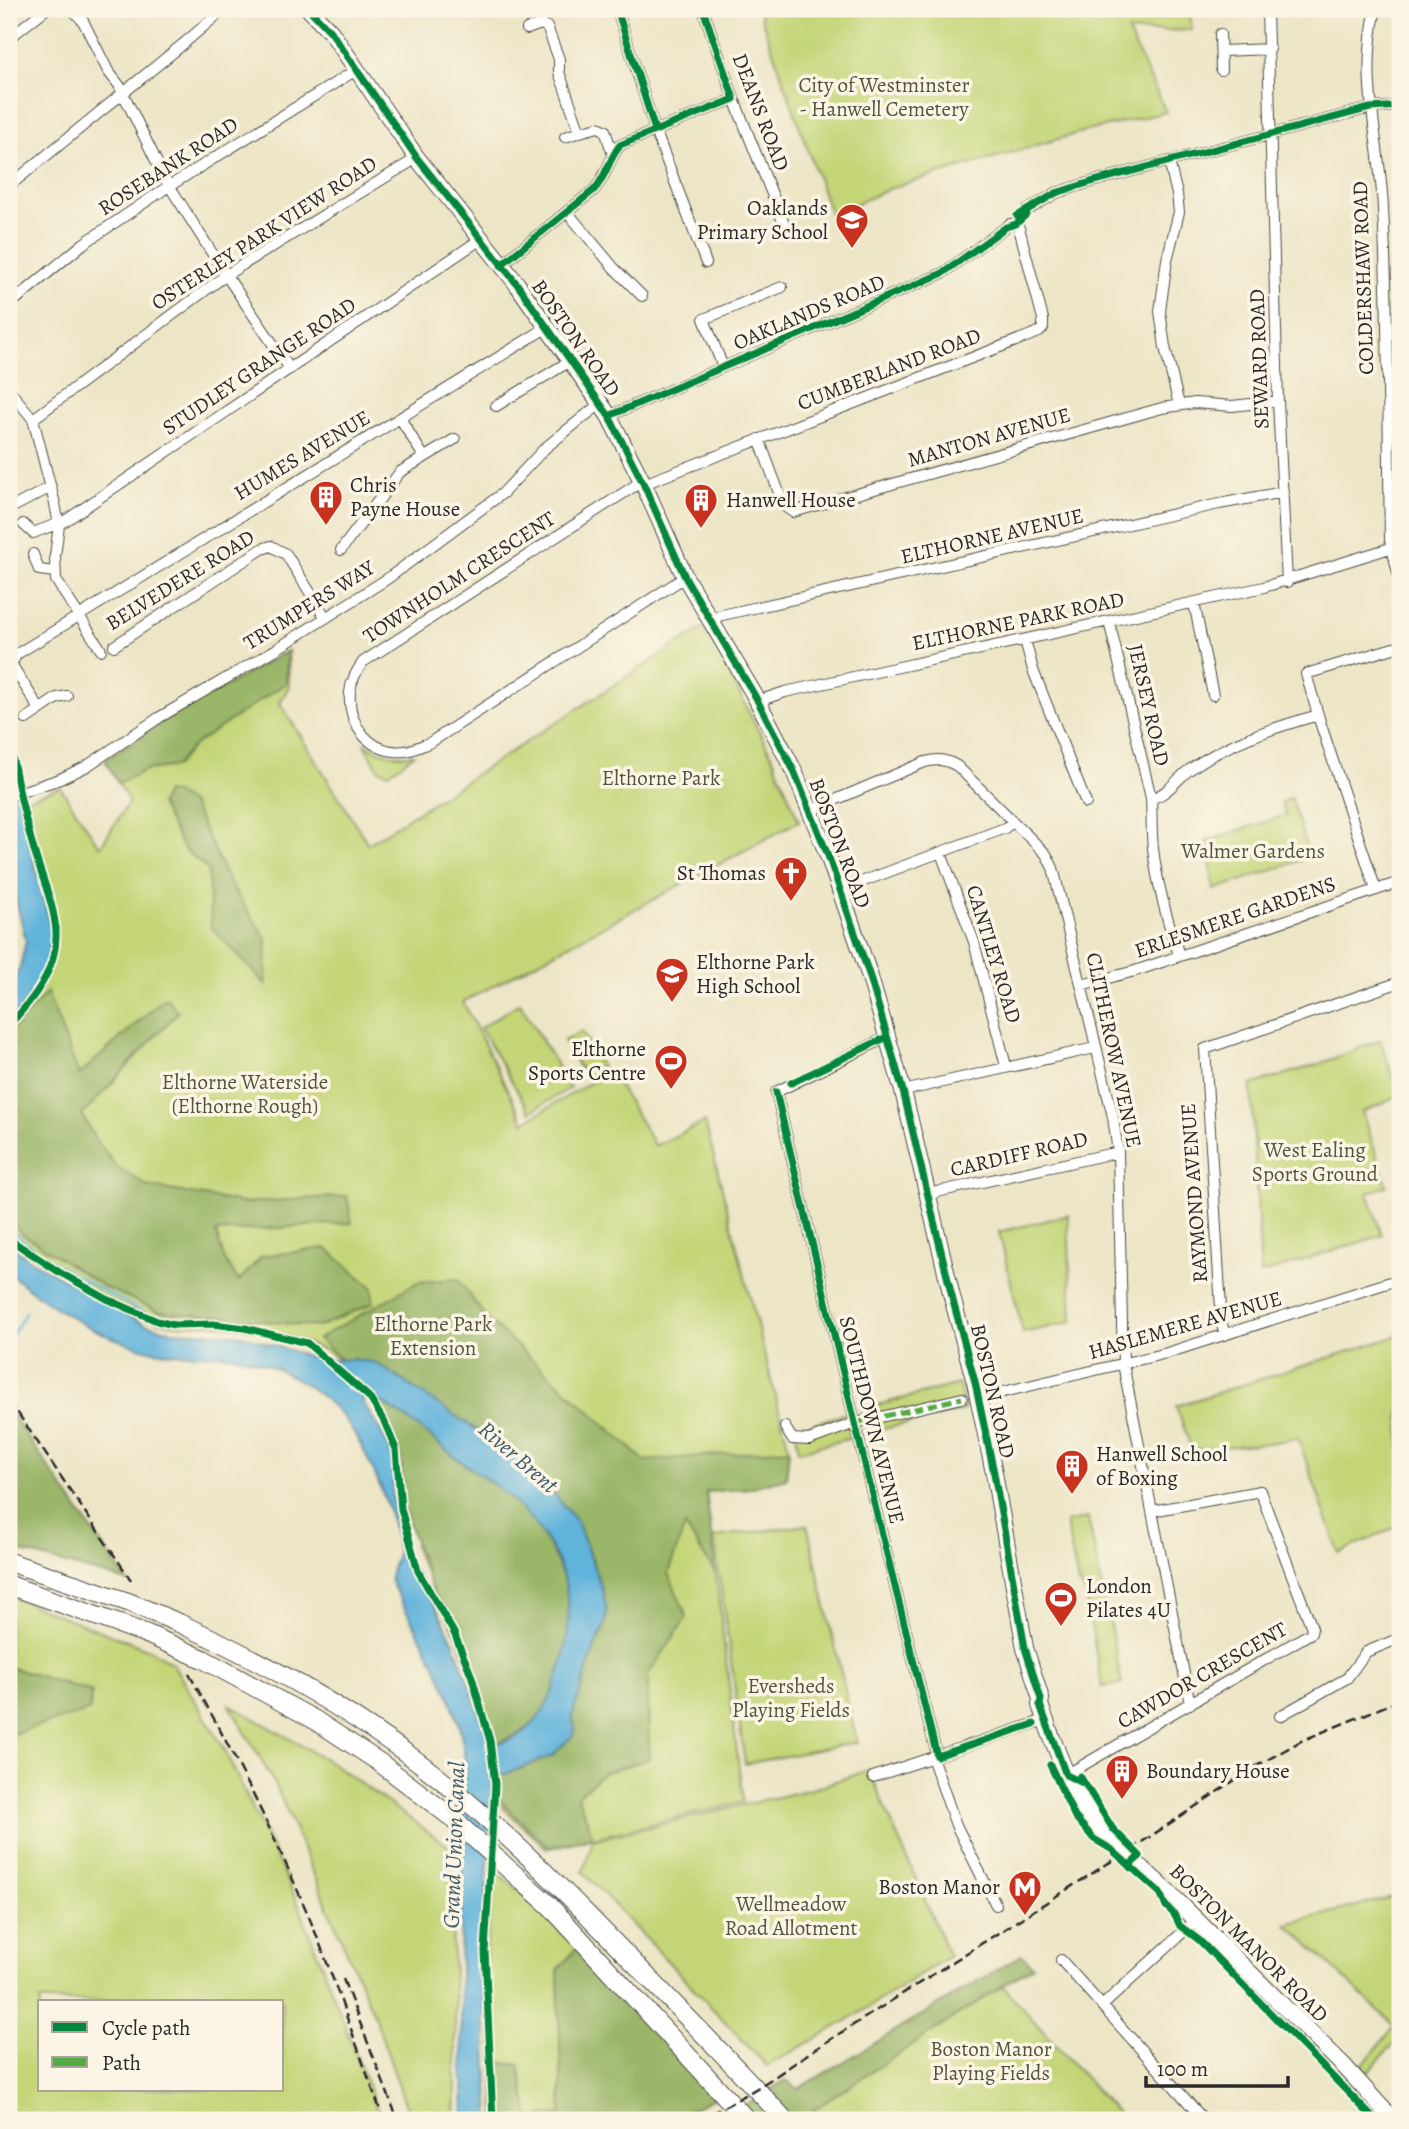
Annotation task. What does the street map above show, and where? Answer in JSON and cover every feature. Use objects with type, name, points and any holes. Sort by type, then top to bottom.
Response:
[{"type":"highway","points":[[9,1562],[128,1602],[273,1668],[340,1708],[412,1758],[517,1845],[679,2007],[785,2120]]},
{"type":"highway","points":[[9,1584],[147,1634],[203,1659],[315,1720],[379,1762],[447,1814],[512,1871],[582,1940],[747,2120]]},
{"type":"main road","name":"BOSTON ROAD","points":[[309,9],[331,32],[417,158],[501,265],[605,410],[643,483],[685,577],[758,701],[794,771],[869,974],[903,1091],[928,1195],[970,1398],[994,1474],[1025,1648],[1045,1720],[1066,1775]]},
{"type":"main road","name":"BOSTON ROAD","points":[[324,9],[331,32]]},
{"type":"main road","name":"BOSTON MANOR ROAD","points":[[1066,1775],[1082,1805],[1105,1835],[1167,1891],[1345,2067],[1393,2120]]},
{"type":"street","points":[[9,38],[46,9]]},
{"type":"street","points":[[72,9],[83,22],[108,71],[123,93],[165,179],[290,369]]},
{"type":"street","points":[[9,186],[224,9]]},
{"type":"street","points":[[617,9],[655,130],[706,263]]},
{"type":"street","name":"DEANS ROAD","points":[[703,9],[734,99],[786,229]]},
{"type":"street","name":"SEWARD ROAD","points":[[1268,9],[1269,135],[1287,582]]},
{"type":"street","name":"COLDERSHAW ROAD","points":[[1376,9],[1369,43],[1370,108],[1383,206],[1396,546],[1400,581]]},
{"type":"street","points":[[527,29],[541,24],[547,27],[580,132]]},
{"type":"street","points":[[1220,34],[1221,70]]},
{"type":"street","points":[[1221,51],[1270,49]]},
{"type":"street","name":"ROSEBANK ROAD","points":[[9,305],[83,244],[356,70]]},
{"type":"street","points":[[501,265],[568,213],[602,181],[620,145],[734,99]]},
{"type":"street","points":[[1026,211],[1056,193],[1091,182],[1370,108],[1400,106]]},
{"type":"street","points":[[565,137],[598,127],[605,130],[613,155]]},
{"type":"street","name":"OSTERLEY PARK VIEW ROAD","points":[[33,419],[226,275],[417,158]]},
{"type":"street","points":[[1169,162],[1179,212],[1167,260],[1160,315],[1179,405]]},
{"type":"street","points":[[568,213],[614,268],[642,296]]},
{"type":"street","name":"OAKLANDS ROAD","points":[[605,410],[723,367],[943,273],[1013,224]]},
{"type":"street","name":"CUMBERLAND ROAD","points":[[643,483],[1039,332],[1043,328],[1043,319],[1019,228],[1013,224]]},
{"type":"street","name":"STUDLEY GRANGE ROAD","points":[[59,525],[481,239]]},
{"type":"street","points":[[723,367],[704,319],[782,287]]},
{"type":"street","name":"HUMES AVENUE","points":[[40,710],[13,667],[13,657],[546,328]]},
{"type":"street","points":[[496,406],[570,361]]},
{"type":"street","points":[[9,390],[33,419],[51,487],[59,525],[56,580],[101,650]]},
{"type":"street","name":"MANTON AVENUE","points":[[759,439],[784,506],[793,512],[1179,405],[1195,403],[1231,406],[1278,401]]},
{"type":"street","name":"TRUMPERS WAY","points":[[9,796],[60,779],[87,766],[159,717],[326,618],[425,552],[493,500],[545,448],[605,410]]},
{"type":"street","points":[[400,418],[424,457]]},
{"type":"street","points":[[341,550],[400,472],[455,439]]},
{"type":"street","name":"TOWNHOLM CRESCENT","points":[[643,483],[363,662],[354,676],[350,690],[350,708],[355,725],[364,737],[376,745],[405,751],[418,748],[685,577]]},
{"type":"street","points":[[9,509],[51,487]]},
{"type":"street","name":"ELTHORNE AVENUE","points":[[711,620],[722,615],[1283,492]]},
{"type":"street","points":[[23,524],[33,533],[59,525]]},
{"type":"street","name":"BELVEDERE ROAD","points":[[114,646],[262,549],[271,546],[286,554],[326,618]]},
{"type":"street","name":"ELTHORNE PARK ROAD","points":[[758,701],[785,692],[1287,582],[1396,546]]},
{"type":"street","points":[[33,554],[42,582]]},
{"type":"street","points":[[39,570],[55,572]]},
{"type":"street","points":[[1194,603],[1213,695]]},
{"type":"street","name":"JERSEY ROAD","points":[[1109,621],[1150,798],[1153,848],[1164,914],[1179,955]]},
{"type":"street","points":[[1025,640],[1033,670],[1086,803]]},
{"type":"street","points":[[1376,890],[1306,674],[1400,646]]},
{"type":"street","points":[[26,719],[57,698],[67,696]]},
{"type":"street","points":[[1150,798],[1161,795],[1188,771],[1236,742],[1318,715]]},
{"type":"street","name":"CLITHEROW AVENUE","points":[[809,811],[939,759],[957,766],[1046,854],[1053,868],[1113,1117],[1118,1152],[1123,1364],[1189,1704]]},
{"type":"street","points":[[840,890],[1005,828],[1012,822]]},
{"type":"street","name":"CANTLEY ROAD","points":[[941,853],[974,942],[1006,1066]]},
{"type":"street","name":"ERLESMERE GARDENS","points":[[1081,985],[1135,971],[1400,882]]},
{"type":"street","name":"RAYMOND AVENUE","points":[[1225,1335],[1222,1325],[1205,1049],[1400,982]]},
{"type":"street","name":"SOUTHDOWN AVENUE","points":[[887,1037],[773,1092],[935,1756],[956,1825],[996,1905]]},
{"type":"street","points":[[903,1091],[1095,1048]]},
{"type":"street","name":"CARDIFF ROAD","points":[[928,1195],[1118,1152]]},
{"type":"street","name":"HASLEMERE AVENUE","points":[[785,1427],[792,1439],[801,1441],[855,1423],[1123,1364],[1225,1335],[1400,1279]]},
{"type":"street","name":"CAWDOR CRESCENT","points":[[1066,1775],[1308,1636],[1312,1628],[1259,1491],[1152,1511]]},
{"type":"street","points":[[1280,1716],[1317,1700],[1347,1678],[1366,1652],[1400,1638]]},
{"type":"street","points":[[873,1777],[1045,1720]]},
{"type":"street","points":[[1102,2006],[1195,1921]]},
{"type":"street","points":[[1061,1960],[1204,2120]]},
{"type":"green space","name":"City of Westminster - Hanwell Cemetery","points":[[758,9],[1189,9],[1192,30],[1128,32],[1166,112],[1082,132],[894,187],[831,215]]},
{"type":"green space","name":"Elthorne Waterside (Elthorne Rough)","points":[[703,628],[723,656],[773,758],[799,821],[463,1002],[524,1122],[610,1071],[655,1146],[705,1122],[789,1449],[786,1478],[748,1488],[706,1492],[743,1802],[547,1849],[502,1807],[497,1738],[477,1669],[444,1602],[421,1565],[414,1545],[505,1471],[327,1351],[288,1337],[245,1328],[213,1324],[174,1325],[157,1321],[107,1299],[9,1239],[9,1025],[32,1002],[42,985],[48,971],[56,932],[21,801],[60,787],[100,847],[129,802],[105,760],[156,725],[288,651],[289,686],[280,703],[368,844]]},
{"type":"green space","points":[[288,651],[286,683],[194,745],[176,766],[146,770],[118,783],[105,760],[156,725]]},
{"type":"green space","points":[[364,743],[388,754],[415,754],[389,773],[379,770]]},
{"type":"green space","points":[[166,792],[192,804],[230,884],[267,940],[266,985],[211,927],[208,870],[183,848],[160,804]]},
{"type":"green space","name":"Walmer Gardens","points":[[1291,798],[1310,857],[1214,890],[1207,841],[1286,815],[1281,802]]},
{"type":"green space","points":[[47,992],[79,1075],[166,997],[178,1012],[82,1115],[94,1137],[115,1165],[147,1186],[243,1203],[347,1196],[352,1223],[216,1232],[225,1261],[239,1281],[262,1256],[326,1248],[373,1288],[373,1303],[319,1327],[160,1312],[104,1287],[21,1233],[9,1219],[9,1033]]},
{"type":"green space","points":[[520,1003],[570,1088],[530,1112],[480,1028]]},
{"type":"green space","points":[[582,1031],[602,1068],[585,1078],[564,1041]]},
{"type":"green space","name":"West Ealing Sports Ground","points":[[1380,1040],[1400,1096],[1362,1112],[1387,1186],[1368,1193],[1382,1235],[1261,1274],[1251,1085],[1322,1063]]},
{"type":"green space","points":[[1068,1215],[1072,1322],[1023,1333],[999,1232]]},
{"type":"green space","name":"Elthorne Park Extension","points":[[458,1279],[488,1320],[645,1461],[789,1449],[786,1478],[748,1488],[706,1492],[716,1574],[685,1526],[668,1573],[687,1617],[648,1675],[649,1759],[603,1773],[578,1796],[593,1837],[548,1847],[496,1797],[497,1778],[552,1756],[572,1736],[572,1716],[595,1646],[604,1628],[593,1562],[577,1522],[540,1477],[517,1457],[376,1363],[343,1360],[318,1339],[418,1282]]},
{"type":"green space","points":[[1400,1335],[1400,1525],[1339,1553],[1298,1438],[1192,1450],[1176,1406]]},
{"type":"green space","points":[[959,1384],[965,1410],[866,1433],[862,1409]]},
{"type":"green space","points":[[377,1399],[510,1497],[544,1537],[560,1568],[569,1601],[570,1625],[560,1671],[545,1709],[538,1719],[507,1739],[493,1744],[457,1635],[432,1590],[404,1509],[401,1454]]},
{"type":"green space","points":[[9,1410],[127,1581],[9,1548]]},
{"type":"green space","points":[[845,1414],[851,1438],[799,1451],[795,1429]]},
{"type":"green space","points":[[1088,1518],[1122,1684],[1102,1687],[1085,1591],[1078,1583],[1066,1523]]},
{"type":"green space","name":"Eversheds Playing Fields","points":[[807,1525],[857,1742],[745,1764],[714,1537]]},
{"type":"green space","points":[[9,1596],[150,1650],[173,1664],[223,1747],[298,1903],[381,2120],[9,2120]]},
{"type":"green space","points":[[9,1667],[92,1692],[89,1711],[9,1735]]},
{"type":"green space","points":[[229,1704],[332,1763],[451,1848],[455,2120],[411,2120],[374,2015],[276,1786]]},
{"type":"green space","name":"Wellmeadow Road Allotment","points":[[869,1770],[949,1956],[850,2019],[767,2066],[583,1872],[593,1840],[812,1789]]},
{"type":"green space","points":[[494,1871],[528,1898],[577,1948],[558,1970],[562,2114],[529,2117],[519,2066],[493,2062],[486,1951]]},
{"type":"green space","points":[[1400,1895],[1400,2037],[1367,2073],[1361,2067],[1395,2026],[1287,1924]]},
{"type":"green space","points":[[577,1948],[715,2098],[668,2120],[495,2120],[493,2062],[519,2065],[529,2117],[562,2114],[558,1970]]},
{"type":"green space","points":[[1022,1955],[1033,1966],[813,2110],[822,2120],[722,2120],[786,2080],[798,2089]]},
{"type":"green space","name":"Boston Manor Playing Fields","points":[[1002,1985],[1123,2120],[822,2120],[813,2110]]},
{"type":"water","points":[[9,761],[51,929],[48,956],[40,979],[27,1001],[9,1021],[9,987],[20,968],[26,940],[9,872]]},
{"type":"water","points":[[9,1244],[31,1261],[145,1324],[172,1331],[238,1334],[323,1361],[352,1359],[376,1363],[517,1457],[540,1477],[577,1522],[602,1589],[607,1611],[604,1628],[595,1646],[572,1716],[575,1729],[572,1736],[552,1756],[493,1779],[482,1966],[490,2120],[464,2120],[460,1970],[464,1758],[461,1732],[443,1681],[391,1581],[397,1551],[392,1520],[380,1485],[356,1436],[338,1411],[325,1399],[277,1369],[242,1357],[163,1352],[124,1342],[72,1317],[9,1273]],"holes":[[[369,1394],[416,1425],[510,1498],[531,1519],[547,1541],[558,1563],[566,1586],[568,1611],[562,1662],[543,1711],[529,1728],[511,1740],[488,1744],[454,1643],[434,1603],[406,1558],[392,1495],[394,1460],[385,1438],[364,1404],[363,1399]]]},
{"type":"waterway","points":[[9,1228],[58,1265],[149,1315],[165,1320],[206,1321]]},
{"type":"waterway","points":[[9,1340],[26,1312]]},
{"type":"railway","points":[[9,1400],[131,1580]]},
{"type":"railway","points":[[189,1674],[240,1768],[300,1896],[384,2120]]},
{"type":"railway","points":[[697,2120],[768,2081],[1253,1768],[1301,1741],[1400,1700]]},
{"type":"railway","points":[[343,1979],[398,2120]]},
{"type":"marked path","points":[[855,1423],[962,1398]]},
{"type":"cycle path","points":[[309,9],[331,32],[417,158],[517,284],[609,416],[643,483],[685,577],[755,696],[794,771],[829,858],[869,974],[903,1091],[975,1382],[1025,1648],[1041,1699],[1040,1705],[1066,1775],[1083,1783]]},
{"type":"cycle path","points":[[617,9],[655,130]]},
{"type":"cycle path","points":[[501,265],[594,190],[620,145],[734,99],[703,9]]},
{"type":"cycle path","points":[[1017,216],[1056,193],[1091,182],[1370,108],[1400,106]]},
{"type":"cycle path","points":[[609,416],[943,273],[1006,227],[1016,224],[1027,214],[1026,211]]},
{"type":"cycle path","points":[[9,738],[25,817],[56,931],[56,945],[48,971],[35,994],[9,1025]]},
{"type":"cycle path","points":[[791,1083],[887,1037]]},
{"type":"cycle path","points":[[776,1092],[937,1756],[1034,1724]]},
{"type":"cycle path","points":[[9,1239],[107,1299],[157,1321],[174,1325],[213,1324],[245,1328],[307,1343],[369,1397],[384,1421],[396,1449],[401,1509],[418,1571],[454,1633],[472,1677],[490,1741],[495,1785],[485,1951],[493,2120]]},
{"type":"cycle path","points":[[1050,1765],[1075,1817],[1094,1839],[1111,1849],[1160,1893],[1180,1926],[1199,1940],[1375,2120]]},
{"type":"cycle path","points":[[1080,1776],[1113,1829],[1140,1856],[1132,1863],[1131,1868]]},
{"type":"place","name":"Oaklands Primary School","points":[[852,250]]},
{"type":"place","name":"Chris Payne House","points":[[326,527]]},
{"type":"place","name":"Hanwell House","points":[[701,530]]},
{"type":"place","name":"St Thomas","points":[[791,903]]},
{"type":"place","name":"Elthorne Park High School","points":[[672,1004]]},
{"type":"place","name":"Elthorne Sports Centre","points":[[671,1091]]},
{"type":"place","name":"Hanwell School of Boxing","points":[[1072,1496]]},
{"type":"place","name":"London Pilates 4U","points":[[1061,1628]]},
{"type":"place","name":"Boundary House","points":[[1122,1801]]},
{"type":"place","name":"Boston Manor","points":[[1025,1917]]},
{"type":"park label","name":"Elthorne Park","points":[[661,778]]},
{"type":"water label","name":"River Brent","points":[[518,1457]]},
{"type":"water label","name":"Grand Union Canal","points":[[454,1845]]}]
